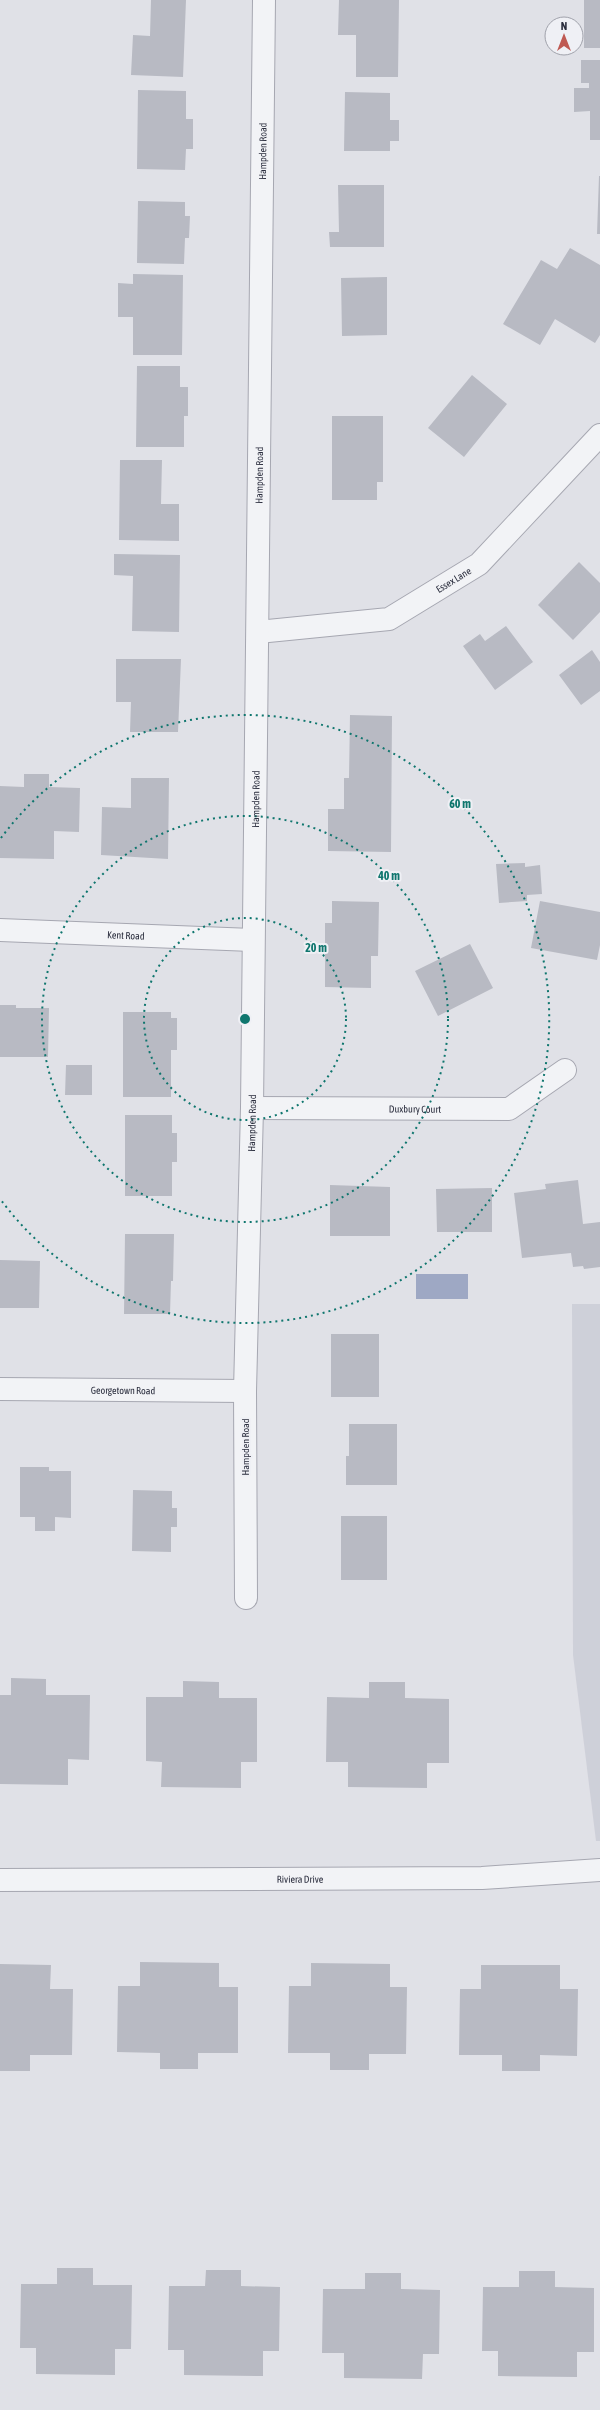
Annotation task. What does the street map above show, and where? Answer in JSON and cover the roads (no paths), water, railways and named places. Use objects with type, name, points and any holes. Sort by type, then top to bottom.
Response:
[{"type":"street","name":"Hampden Road","points":[[246,1598],[245,1391],[252,1108],[252,940],[258,632],[259,320],[264,0]]},
{"type":"street","name":"Essex Lane","points":[[258,632],[389,620],[479,564],[600,435]]},
{"type":"street","name":"Kent Road","points":[[0,930],[252,940]]},
{"type":"street","name":"Duxbury Court","points":[[252,1108],[509,1109],[566,1070]]},
{"type":"street","name":"Georgetown Road","points":[[0,1390],[245,1391]]},
{"type":"street","name":"Riviera Drive","points":[[0,1880],[482,1878],[600,1870]]},
{"type":"water","points":[[416,1274],[468,1274],[468,1299],[416,1299]]}]
